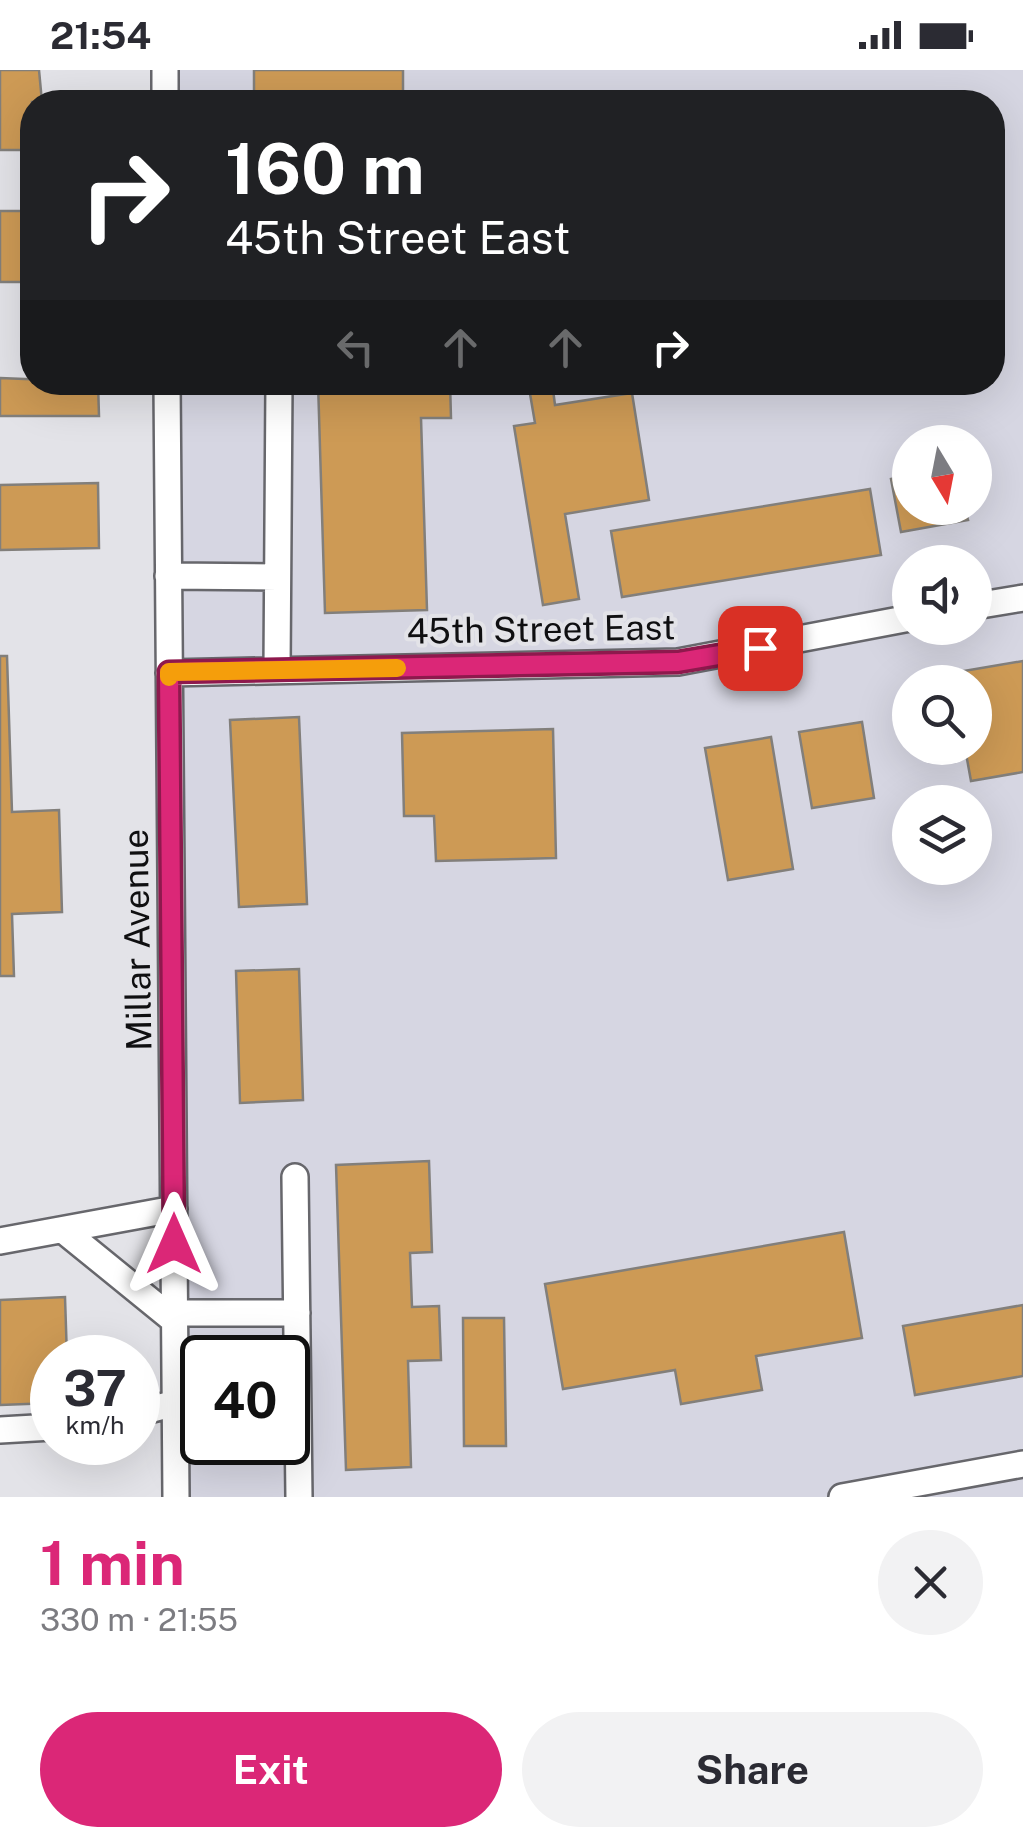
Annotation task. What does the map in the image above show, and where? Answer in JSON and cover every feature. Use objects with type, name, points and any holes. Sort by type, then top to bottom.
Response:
[{"type":"street","name":"Millar Avenue","points":[[167,395],[176,1497]]},
{"type":"street","points":[[277,670],[279,395]]},
{"type":"street","points":[[168,576],[277,577]]},
{"type":"street","points":[[992,603],[1023,598]]},
{"type":"street","name":"45th Street East","points":[[169,672],[678,662],[892,621]]},
{"type":"street","points":[[296,1176],[300,1497]]},
{"type":"street","points":[[0,1241],[174,1209]]},
{"type":"street","points":[[63,1230],[175,1317],[297,1313]]},
{"type":"street","points":[[160,1407],[175,1403]]},
{"type":"street","points":[[0,1430],[30,1428]]},
{"type":"street","points":[[842,1497],[1023,1464]]},
{"type":"shaded area","points":[[165,70],[1023,70],[1023,1497],[176,1497],[167,395],[1005,395],[1005,90],[165,90]]},
{"type":"building","points":[[0,70],[39,70],[41,90],[20,90],[20,150],[0,150]]},
{"type":"building","points":[[254,70],[403,70],[403,90],[254,90]]},
{"type":"building","points":[[0,211],[20,211],[20,282],[0,282]]},
{"type":"building","points":[[0,378],[20,379],[20,395],[98,395],[99,416],[0,416]]},
{"type":"building","points":[[318,395],[450,395],[451,418],[421,418],[427,610],[325,613]]},
{"type":"building","points":[[530,395],[554,395],[555,405],[632,395],[649,500],[565,514],[579,599],[543,605],[514,426],[535,423]]},
{"type":"building","points":[[98,483],[99,548],[0,550],[0,485]]},
{"type":"building","points":[[870,489],[881,555],[622,597],[611,531]]},
{"type":"building","points":[[900,525],[940,525],[901,532]]},
{"type":"building","points":[[0,656],[7,656],[12,812],[59,810],[62,912],[12,914],[14,976],[0,976]]},
{"type":"building","points":[[1023,661],[1023,772],[971,781],[968,765],[992,765],[992,666]]},
{"type":"building","points":[[299,717],[307,904],[239,907],[230,720]]},
{"type":"building","points":[[862,722],[874,798],[812,808],[799,732]]},
{"type":"building","points":[[553,729],[556,858],[436,861],[434,816],[404,816],[402,733]]},
{"type":"building","points":[[771,737],[793,869],[728,880],[705,748]]},
{"type":"building","points":[[299,969],[303,1100],[240,1103],[236,971]]},
{"type":"building","points":[[429,1161],[432,1252],[410,1253],[412,1307],[439,1306],[441,1360],[408,1361],[411,1467],[346,1470],[336,1165]]},
{"type":"building","points":[[844,1232],[862,1338],[756,1356],[762,1390],[681,1404],[675,1370],[563,1389],[545,1284]]},
{"type":"building","points":[[65,1297],[66,1335],[30,1335],[30,1404],[0,1405],[0,1300]]},
{"type":"building","points":[[1023,1305],[1023,1376],[915,1395],[903,1326]]},
{"type":"building","points":[[463,1318],[504,1318],[506,1446],[464,1446]]},
{"type":"slow traffic","points":[[169,677],[169,672],[397,668]]},
{"type":"route","points":[[174,1244],[169,672],[678,662],[760,648]]}]
